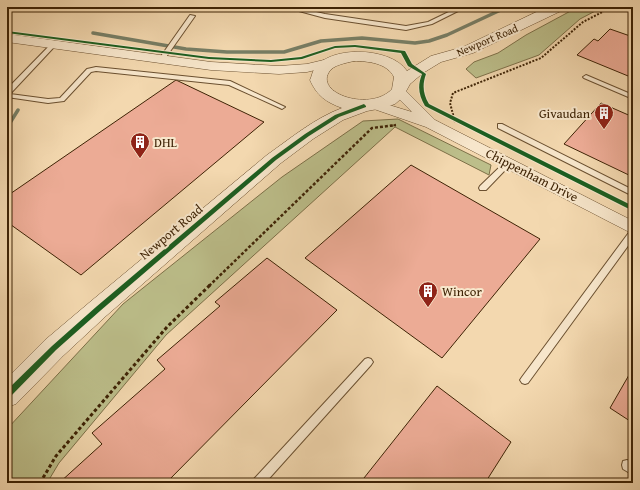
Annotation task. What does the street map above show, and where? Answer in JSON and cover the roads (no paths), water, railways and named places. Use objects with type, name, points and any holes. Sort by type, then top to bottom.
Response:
[{"type":"street","name":"Newport Road","points":[[401,87],[417,70],[436,59],[468,50],[558,7]]},
{"type":"street","points":[[7,38],[53,45],[165,55],[211,66],[279,70],[307,68],[353,56],[377,58],[396,68],[401,75],[401,87],[394,98],[370,106],[340,102],[330,97],[321,88],[300,77],[279,70]]},
{"type":"street","name":"Newport Road","points":[[377,58],[436,59]]},
{"type":"street","points":[[321,88],[318,79],[320,72],[332,62]]},
{"type":"street","name":"Chippenham Drive","points":[[401,87],[431,124]]},
{"type":"street","name":"Newport Road","points":[[307,135],[321,112],[321,88]]},
{"type":"street","name":"Newport Road","points":[[7,395],[54,348],[98,309],[274,159],[307,135],[337,116],[370,106]]},
{"type":"street","name":"Chippenham Drive","points":[[370,106],[431,124],[451,126],[508,162],[633,228]]},
{"type":"lane","points":[[287,7],[353,21],[406,28],[430,23],[463,7]]},
{"type":"lane","points":[[165,55],[192,16]]},
{"type":"lane","points":[[7,94],[53,45]]},
{"type":"lane","points":[[7,94],[48,101],[62,100],[89,70],[96,69],[230,83],[282,108]]},
{"type":"lane","points":[[586,77],[633,97]]},
{"type":"lane","points":[[500,126],[633,193]]},
{"type":"lane","points":[[483,188],[508,162]]},
{"type":"lane","points":[[525,380],[633,233]]},
{"type":"lane","points":[[258,483],[368,362]]},
{"type":"waterway","points":[[93,33],[186,49],[227,52],[284,52],[321,41],[362,38],[415,43],[429,41],[447,35],[507,7]]},
{"type":"waterway","points":[[8,126],[18,110]]},
{"type":"place","name":"Givaudan","points":[[604,130]]},
{"type":"place","name":"DHL","points":[[140,159]]},
{"type":"place","name":"Wincor","points":[[428,308]]}]
